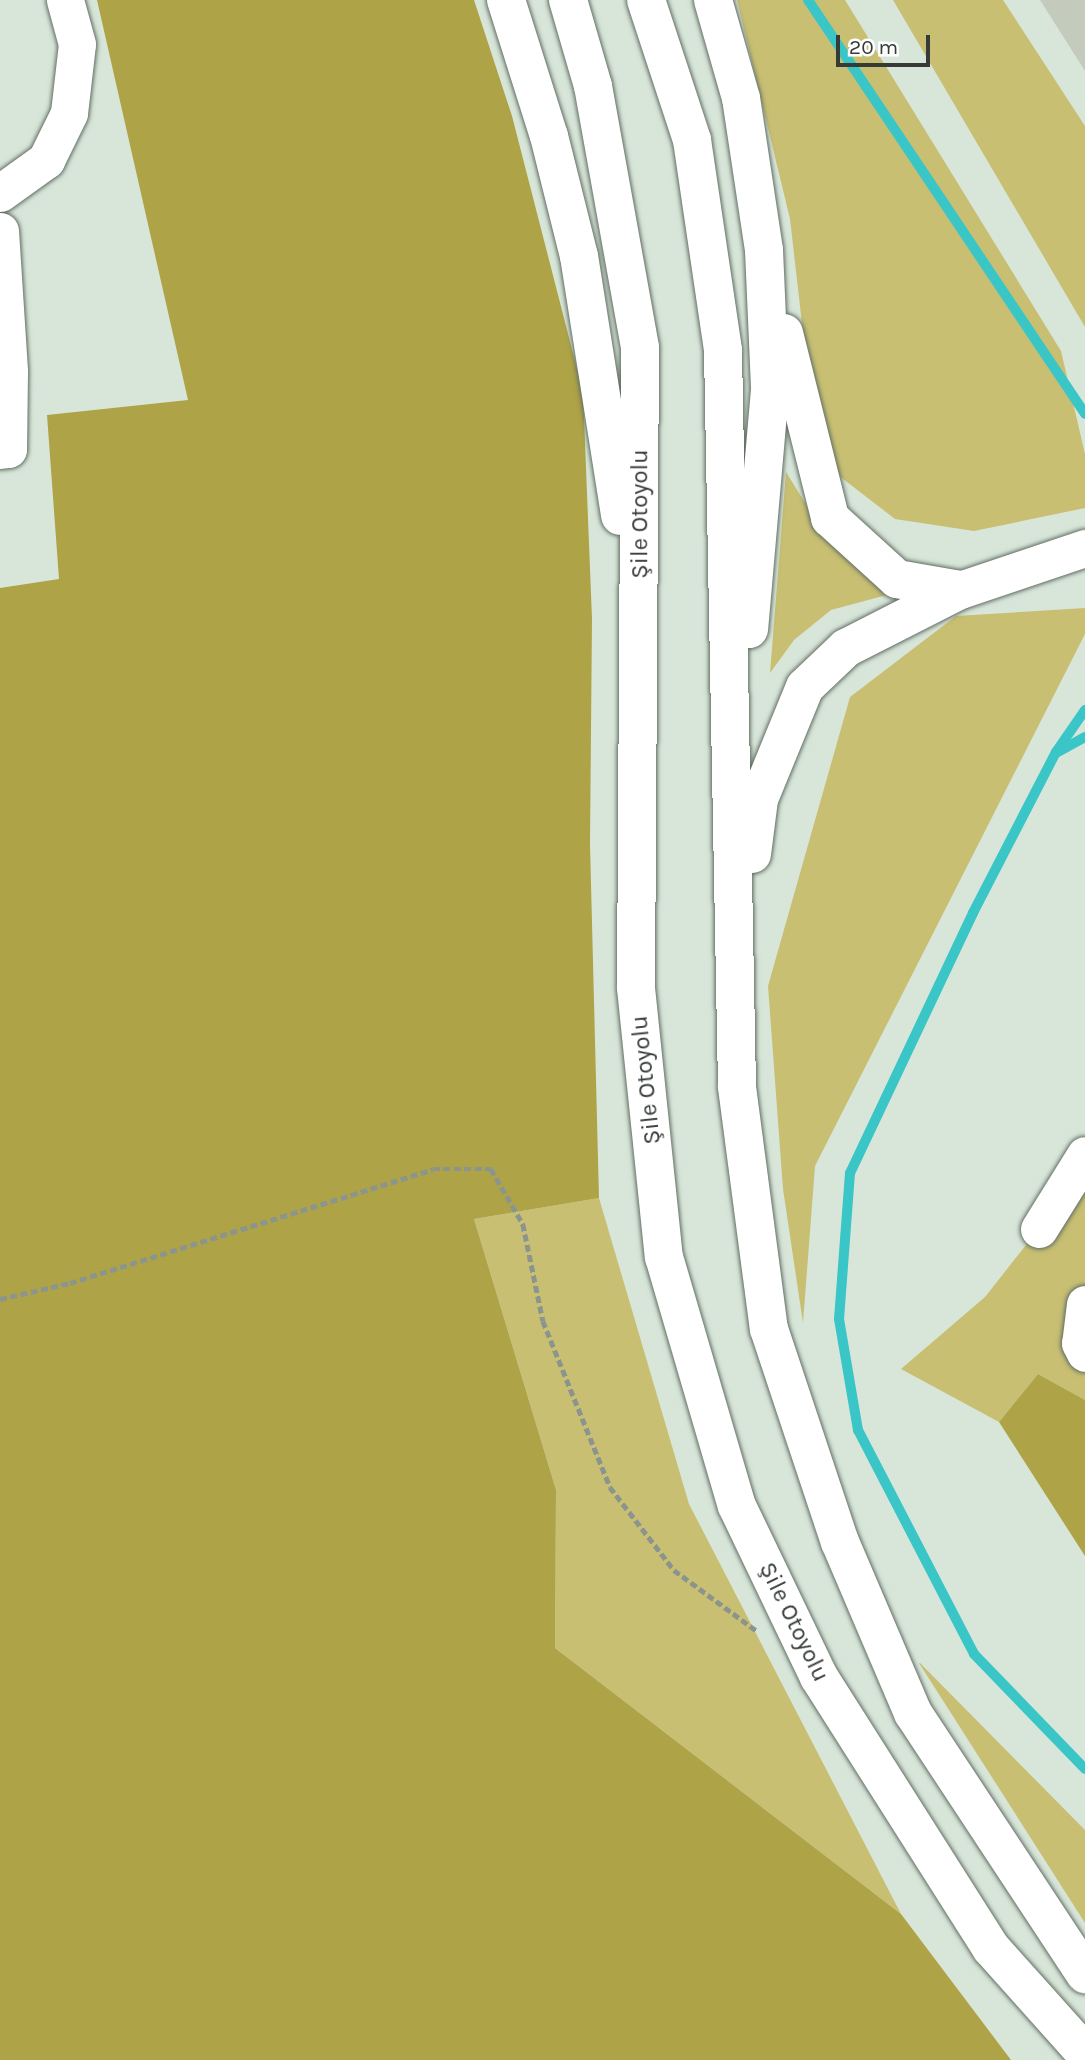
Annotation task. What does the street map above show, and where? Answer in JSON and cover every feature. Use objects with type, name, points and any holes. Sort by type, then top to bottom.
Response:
[{"type":"highway","points":[[506,0],[549,136],[598,360],[624,545],[639,726]]},
{"type":"highway","name":"Şile Otoyolu","points":[[568,0],[593,86],[640,348],[636,988],[664,1257],[737,1506],[819,1677],[991,1948],[1085,2053]]},
{"type":"highway","points":[[646,0],[692,140],[723,351],[737,1087],[769,1329],[840,1542],[912,1713],[1085,1974]]},
{"type":"highway","points":[[713,0],[741,98],[764,250],[830,517],[897,579],[960,590]]},
{"type":"highway","points":[[731,766],[747,656],[770,390],[764,250]]},
{"type":"highway","points":[[735,984],[759,799],[805,687],[846,648],[960,590]]},
{"type":"street","points":[[0,193],[46,160],[69,113],[77,44],[65,0]]},
{"type":"street","points":[[0,231],[9,372],[4,449]]},
{"type":"street","points":[[960,590],[1085,548]]},
{"type":"street","points":[[1039,1229],[1085,1155]]},
{"type":"street","points":[[1085,1304],[1080,1343],[1085,1353]]},
{"type":"path","points":[[0,1299],[70,1283],[433,1169],[491,1169],[523,1224],[543,1321],[610,1487],[674,1570],[763,1636]]},
{"type":"shaded area","points":[[97,0],[474,0],[512,116],[583,392],[592,619],[590,844],[599,1198],[474,1219],[556,1490],[555,1648],[901,1914],[1011,2060],[0,2060],[0,588],[59,579],[47,415],[188,400]]},
{"type":"shaded area","points":[[737,0],[845,0],[1061,351],[1085,454],[1085,508],[974,531],[895,519],[834,472],[812,411],[790,219]]},
{"type":"shaded area","points":[[893,0],[1003,0],[1085,126],[1085,327]]},
{"type":"shaded area","points":[[786,472],[812,514],[935,582],[831,610],[794,640],[770,673]]},
{"type":"shaded area","points":[[1085,608],[1085,634],[815,1166],[803,1323],[783,1189],[768,986],[850,697],[956,616]]},
{"type":"shaded area","points":[[1085,1170],[1085,1400],[1038,1374],[999,1422],[901,1369],[985,1297]]},
{"type":"shaded area","points":[[599,1198],[689,1504],[901,1914],[555,1648],[556,1490],[474,1219]]},
{"type":"shaded area","points":[[1038,1374],[1085,1400],[1085,1556],[999,1422]]},
{"type":"shaded area","points":[[919,1663],[1085,1830],[1085,1923]]},
{"type":"building","points":[[1040,0],[1085,0],[1085,71]]},
{"type":"waterway","points":[[808,0],[1085,414]]},
{"type":"waterway","points":[[1085,710],[1056,752],[973,913],[850,1173],[839,1319],[858,1430],[974,1654],[1085,1769]]},
{"type":"waterway","points":[[1058,752],[1085,737]]}]
